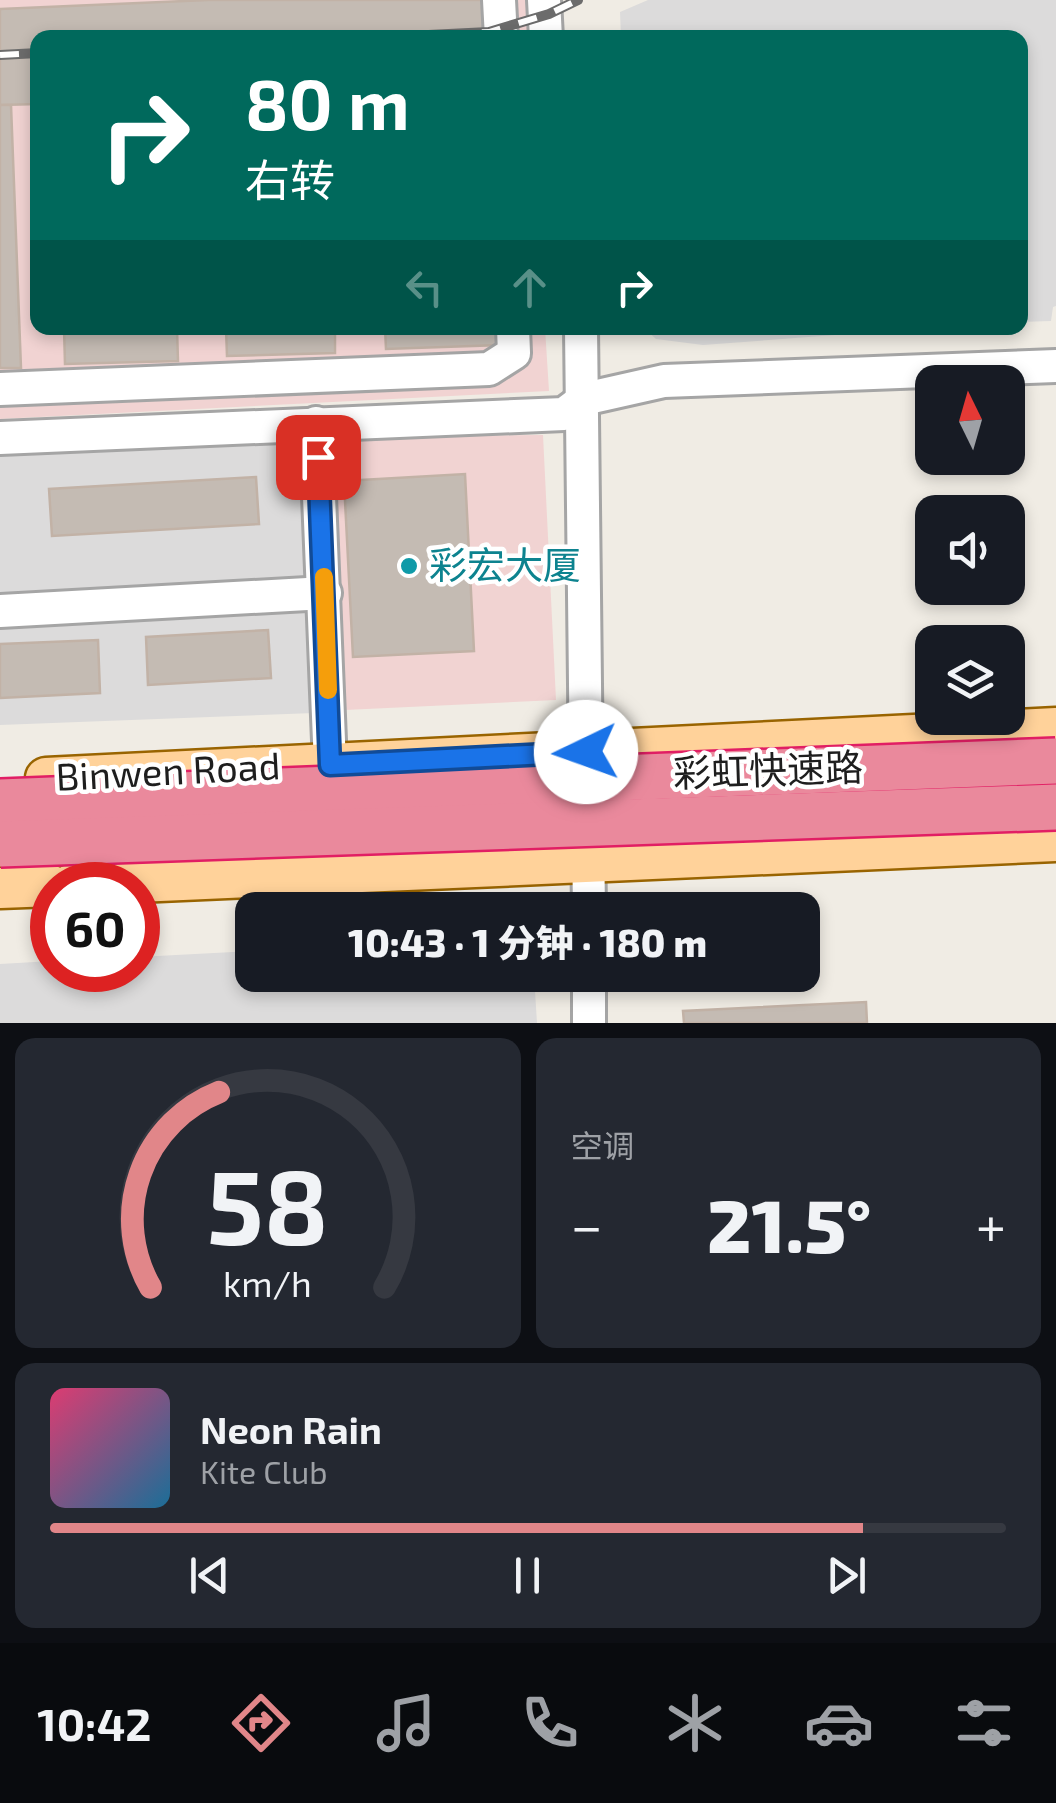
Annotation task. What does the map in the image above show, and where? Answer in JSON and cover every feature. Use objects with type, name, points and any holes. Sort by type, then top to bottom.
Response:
[{"type":"highway","name":"彩虹快速路","points":[[0,802],[1056,761]]},
{"type":"highway","name":"彩虹快速路","points":[[0,844],[1056,807]]},
{"type":"main road","name":"Binwen Road","points":[[0,780],[1056,728]]},
{"type":"main road","points":[[160,881],[1056,841]]},
{"type":"main road","points":[[0,888],[30,887]]},
{"type":"street","points":[[499,0],[501,30]]},
{"type":"street","points":[[544,0],[546,30]]},
{"type":"street","points":[[0,389],[489,369],[514,353],[513,335]]},
{"type":"street","points":[[561,335],[574,406]]},
{"type":"street","points":[[581,335],[574,406],[589,892]]},
{"type":"street","points":[[0,438],[574,406],[664,381],[1056,366]]},
{"type":"street","points":[[316,423],[330,765]]},
{"type":"street","points":[[0,612],[325,593]]},
{"type":"street","points":[[589,992],[589,1023]]},
{"type":"shaded area","points":[[0,0],[526,0],[528,30],[30,30],[30,335],[545,335],[549,391],[0,419]]},
{"type":"shaded area","points":[[648,0],[1056,0],[1056,306],[1051,321],[1028,322],[1028,30],[621,30],[620,12]]},
{"type":"shaded area","points":[[652,335],[835,335],[703,345],[656,339]]},
{"type":"shaded area","points":[[299,424],[314,713],[0,725],[0,438]]},
{"type":"shaded area","name":"彩宏大厦","points":[[543,435],[556,700],[345,710],[331,436]]},
{"type":"shaded area","points":[[235,952],[235,992],[535,992],[537,1023],[0,1023],[0,964],[30,962],[30,992],[160,992],[160,956]]},
{"type":"building","points":[[208,0],[489,0],[491,30],[30,30],[30,104],[0,105],[0,9]]},
{"type":"building","points":[[0,105],[11,105],[21,368],[0,368]]},
{"type":"building","points":[[64,335],[177,335],[178,361],[65,364]]},
{"type":"building","points":[[226,335],[335,335],[335,353],[227,356]]},
{"type":"building","points":[[385,335],[501,335],[501,345],[386,349]]},
{"type":"building","name":"彩宏大厦","points":[[465,474],[474,651],[353,657],[344,481]]},
{"type":"building","points":[[256,477],[259,524],[52,536],[49,489]]},
{"type":"building","points":[[268,630],[271,678],[148,685],[146,637]]},
{"type":"building","points":[[98,640],[100,693],[0,698],[0,644]]},
{"type":"building","points":[[866,1002],[867,1023],[684,1023],[683,1011]]},
{"type":"railway","points":[[496,30],[549,14],[578,0]]},
{"type":"railway","points":[[0,55],[30,53]]},
{"type":"slow traffic","points":[[324,577],[328,690]]},
{"type":"place","name":"彩宏大厦","points":[[409,566]]},
{"type":"route","points":[[318,457],[330,765],[586,752]]}]
